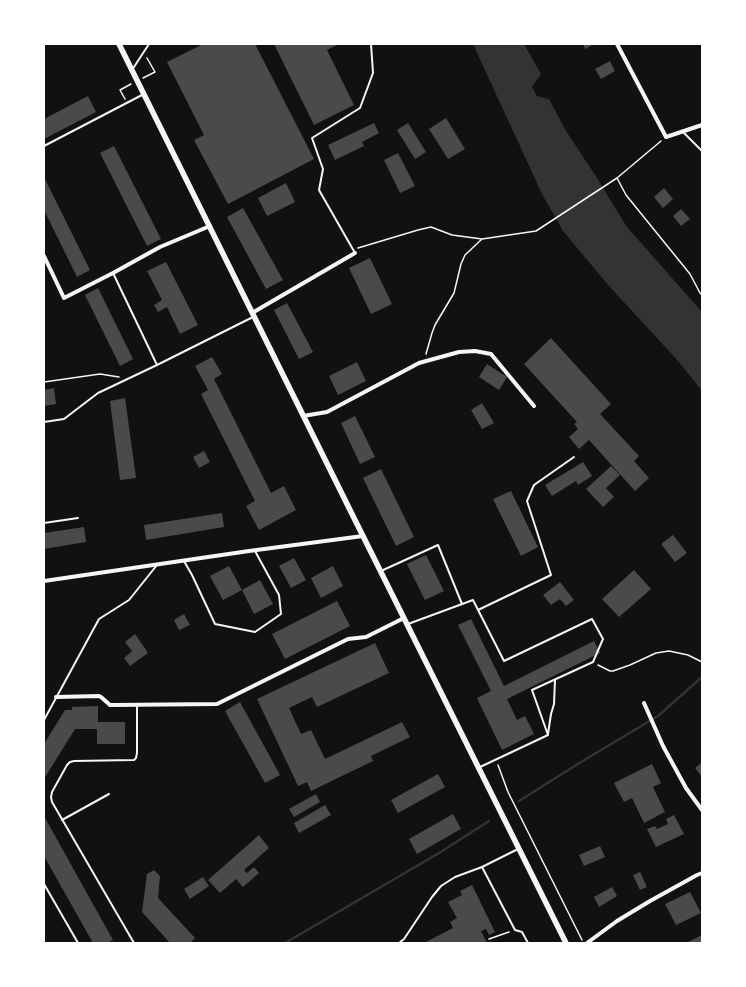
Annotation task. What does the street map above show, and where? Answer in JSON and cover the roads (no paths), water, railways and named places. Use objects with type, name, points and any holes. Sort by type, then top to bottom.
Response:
[{"type":"main road","points":[[119,44],[566,943]]},
{"type":"street","points":[[617,44],[666,137],[702,125]]},
{"type":"street","points":[[44,256],[64,298],[160,247],[210,226]]},
{"type":"street","points":[[253,315],[354,251]]},
{"type":"street","points":[[303,416],[327,412],[419,363],[459,352],[475,351],[491,354],[534,406]]},
{"type":"street","points":[[44,581],[363,536]]},
{"type":"street","points":[[56,697],[99,696],[104,698],[110,704],[217,704],[348,640],[366,637],[404,618]]},
{"type":"street","points":[[644,703],[666,752],[686,788],[702,810]]},
{"type":"street","points":[[585,943],[592,941],[618,921],[650,900],[702,873]]},
{"type":"lane","points":[[132,72],[148,44]]},
{"type":"lane","points":[[354,251],[319,190],[323,169],[312,138],[360,108],[373,73],[371,44]]},
{"type":"lane","points":[[44,146],[143,94]]},
{"type":"lane","points":[[683,132],[702,151]]},
{"type":"lane","points":[[113,273],[157,365]]},
{"type":"lane","points":[[44,422],[64,419],[98,393],[157,365],[253,315]]},
{"type":"lane","points":[[478,610],[551,575],[527,501],[534,485],[574,457]]},
{"type":"lane","points":[[44,523],[78,518]]},
{"type":"lane","points":[[380,571],[438,545],[462,604]]},
{"type":"lane","points":[[184,561],[215,624],[256,632],[281,614],[279,595],[255,551]]},
{"type":"lane","points":[[44,720],[99,619],[129,600],[157,565]]},
{"type":"lane","points":[[407,625],[473,600],[504,661],[592,619],[603,639],[593,662],[532,690],[548,735]]},
{"type":"lane","points":[[548,735],[554,704],[555,680]]},
{"type":"lane","points":[[134,943],[62,820],[52,802],[51,797],[52,792],[70,762],[130,761],[136,758],[137,705]]},
{"type":"lane","points":[[479,768],[548,735]]},
{"type":"lane","points":[[62,820],[109,794]]},
{"type":"lane","points":[[399,943],[404,939],[441,886],[455,877],[482,867],[519,848]]},
{"type":"lane","points":[[482,867],[515,930],[522,932],[528,943]]},
{"type":"lane","points":[[44,884],[78,943]]},
{"type":"waterway","points":[[519,801],[658,716],[702,677]]},
{"type":"waterway","points":[[285,943],[439,853],[489,821]]}]
